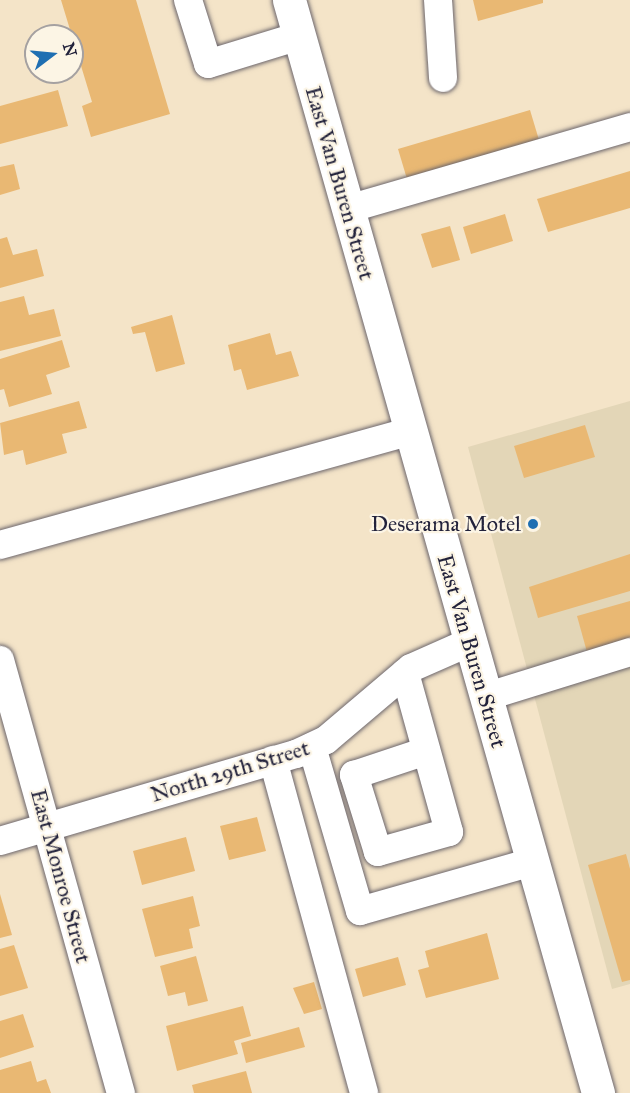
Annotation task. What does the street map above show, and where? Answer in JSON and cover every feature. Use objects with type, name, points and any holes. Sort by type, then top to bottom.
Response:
[{"type":"main road","name":"East Van Buren Street","points":[[289,0],[598,1093]]},
{"type":"street","points":[[188,0],[208,64],[299,36]]},
{"type":"street","points":[[438,0],[443,78]]},
{"type":"street","points":[[348,209],[630,127]]},
{"type":"street","points":[[0,545],[410,431]]},
{"type":"street","name":"North 29th Street","points":[[0,842],[312,747],[326,740],[405,673],[432,656],[470,642]]},
{"type":"street","points":[[485,697],[630,652]]},
{"type":"street","name":"East Monroe Street","points":[[0,660],[121,1093]]},
{"type":"street","points":[[405,673],[426,750]]},
{"type":"street","points":[[312,747],[360,911],[532,862]]},
{"type":"street","points":[[273,760],[364,1093]]},
{"type":"shaded area","points":[[630,401],[630,984],[612,989],[468,447]]},
{"type":"building","points":[[61,0],[136,0],[170,114],[91,137],[82,106],[92,102],[84,76],[84,24],[68,24]]},
{"type":"building","points":[[473,0],[543,0],[543,3],[478,21]]},
{"type":"building","points":[[58,90],[68,126],[0,144],[0,106]]},
{"type":"building","points":[[530,110],[539,140],[407,179],[398,149]]},
{"type":"building","points":[[14,164],[20,189],[0,195],[0,167]]},
{"type":"building","points":[[630,171],[630,208],[548,232],[537,199]]},
{"type":"building","points":[[505,214],[513,241],[471,254],[463,227]]},
{"type":"building","points":[[450,226],[460,260],[432,268],[421,234]]},
{"type":"building","points":[[7,237],[13,255],[37,249],[44,276],[0,288],[0,239]]},
{"type":"building","points":[[24,296],[29,315],[54,309],[61,336],[0,351],[0,302]]},
{"type":"building","points":[[172,315],[185,364],[156,372],[145,332],[133,334],[131,327]]},
{"type":"building","points":[[270,333],[276,355],[291,351],[299,376],[247,390],[241,369],[234,371],[228,345]]},
{"type":"building","points":[[62,340],[70,367],[46,375],[52,394],[9,407],[4,389],[0,390],[0,359]]},
{"type":"building","points":[[79,401],[87,428],[62,434],[67,453],[26,465],[23,450],[4,455],[0,423]]},
{"type":"building","points":[[585,425],[595,457],[524,478],[514,446]]},
{"type":"building","points":[[630,554],[630,591],[538,618],[529,587]]},
{"type":"building","points":[[630,601],[630,640],[587,652],[577,616]]},
{"type":"building","points":[[257,817],[266,851],[229,860],[220,826]]},
{"type":"building","points":[[186,837],[195,871],[142,885],[133,851]]},
{"type":"building","points":[[626,854],[630,869],[630,980],[622,982],[588,865]]},
{"type":"building","points":[[0,894],[12,935],[0,938]]},
{"type":"building","points":[[193,896],[200,926],[189,929],[193,948],[155,957],[142,909]]},
{"type":"building","points":[[487,933],[499,979],[426,998],[418,970],[429,967],[425,951]]},
{"type":"building","points":[[14,945],[28,988],[0,996],[0,949]]},
{"type":"building","points":[[196,956],[208,1001],[188,1006],[185,992],[168,996],[160,966]]},
{"type":"building","points":[[398,957],[406,985],[363,997],[355,969]]},
{"type":"building","points":[[314,982],[322,1009],[304,1014],[293,988]]},
{"type":"building","points":[[243,1006],[251,1036],[234,1041],[238,1054],[177,1071],[166,1026]]},
{"type":"building","points":[[23,1014],[34,1047],[0,1058],[0,1021]]},
{"type":"building","points":[[299,1027],[305,1047],[246,1063],[241,1043]]},
{"type":"building","points":[[31,1061],[37,1082],[46,1079],[51,1093],[0,1093],[0,1070]]},
{"type":"building","points":[[246,1071],[252,1093],[194,1093],[192,1085]]},
{"type":"place","name":"Deserama Motel","points":[[533,524]]}]
